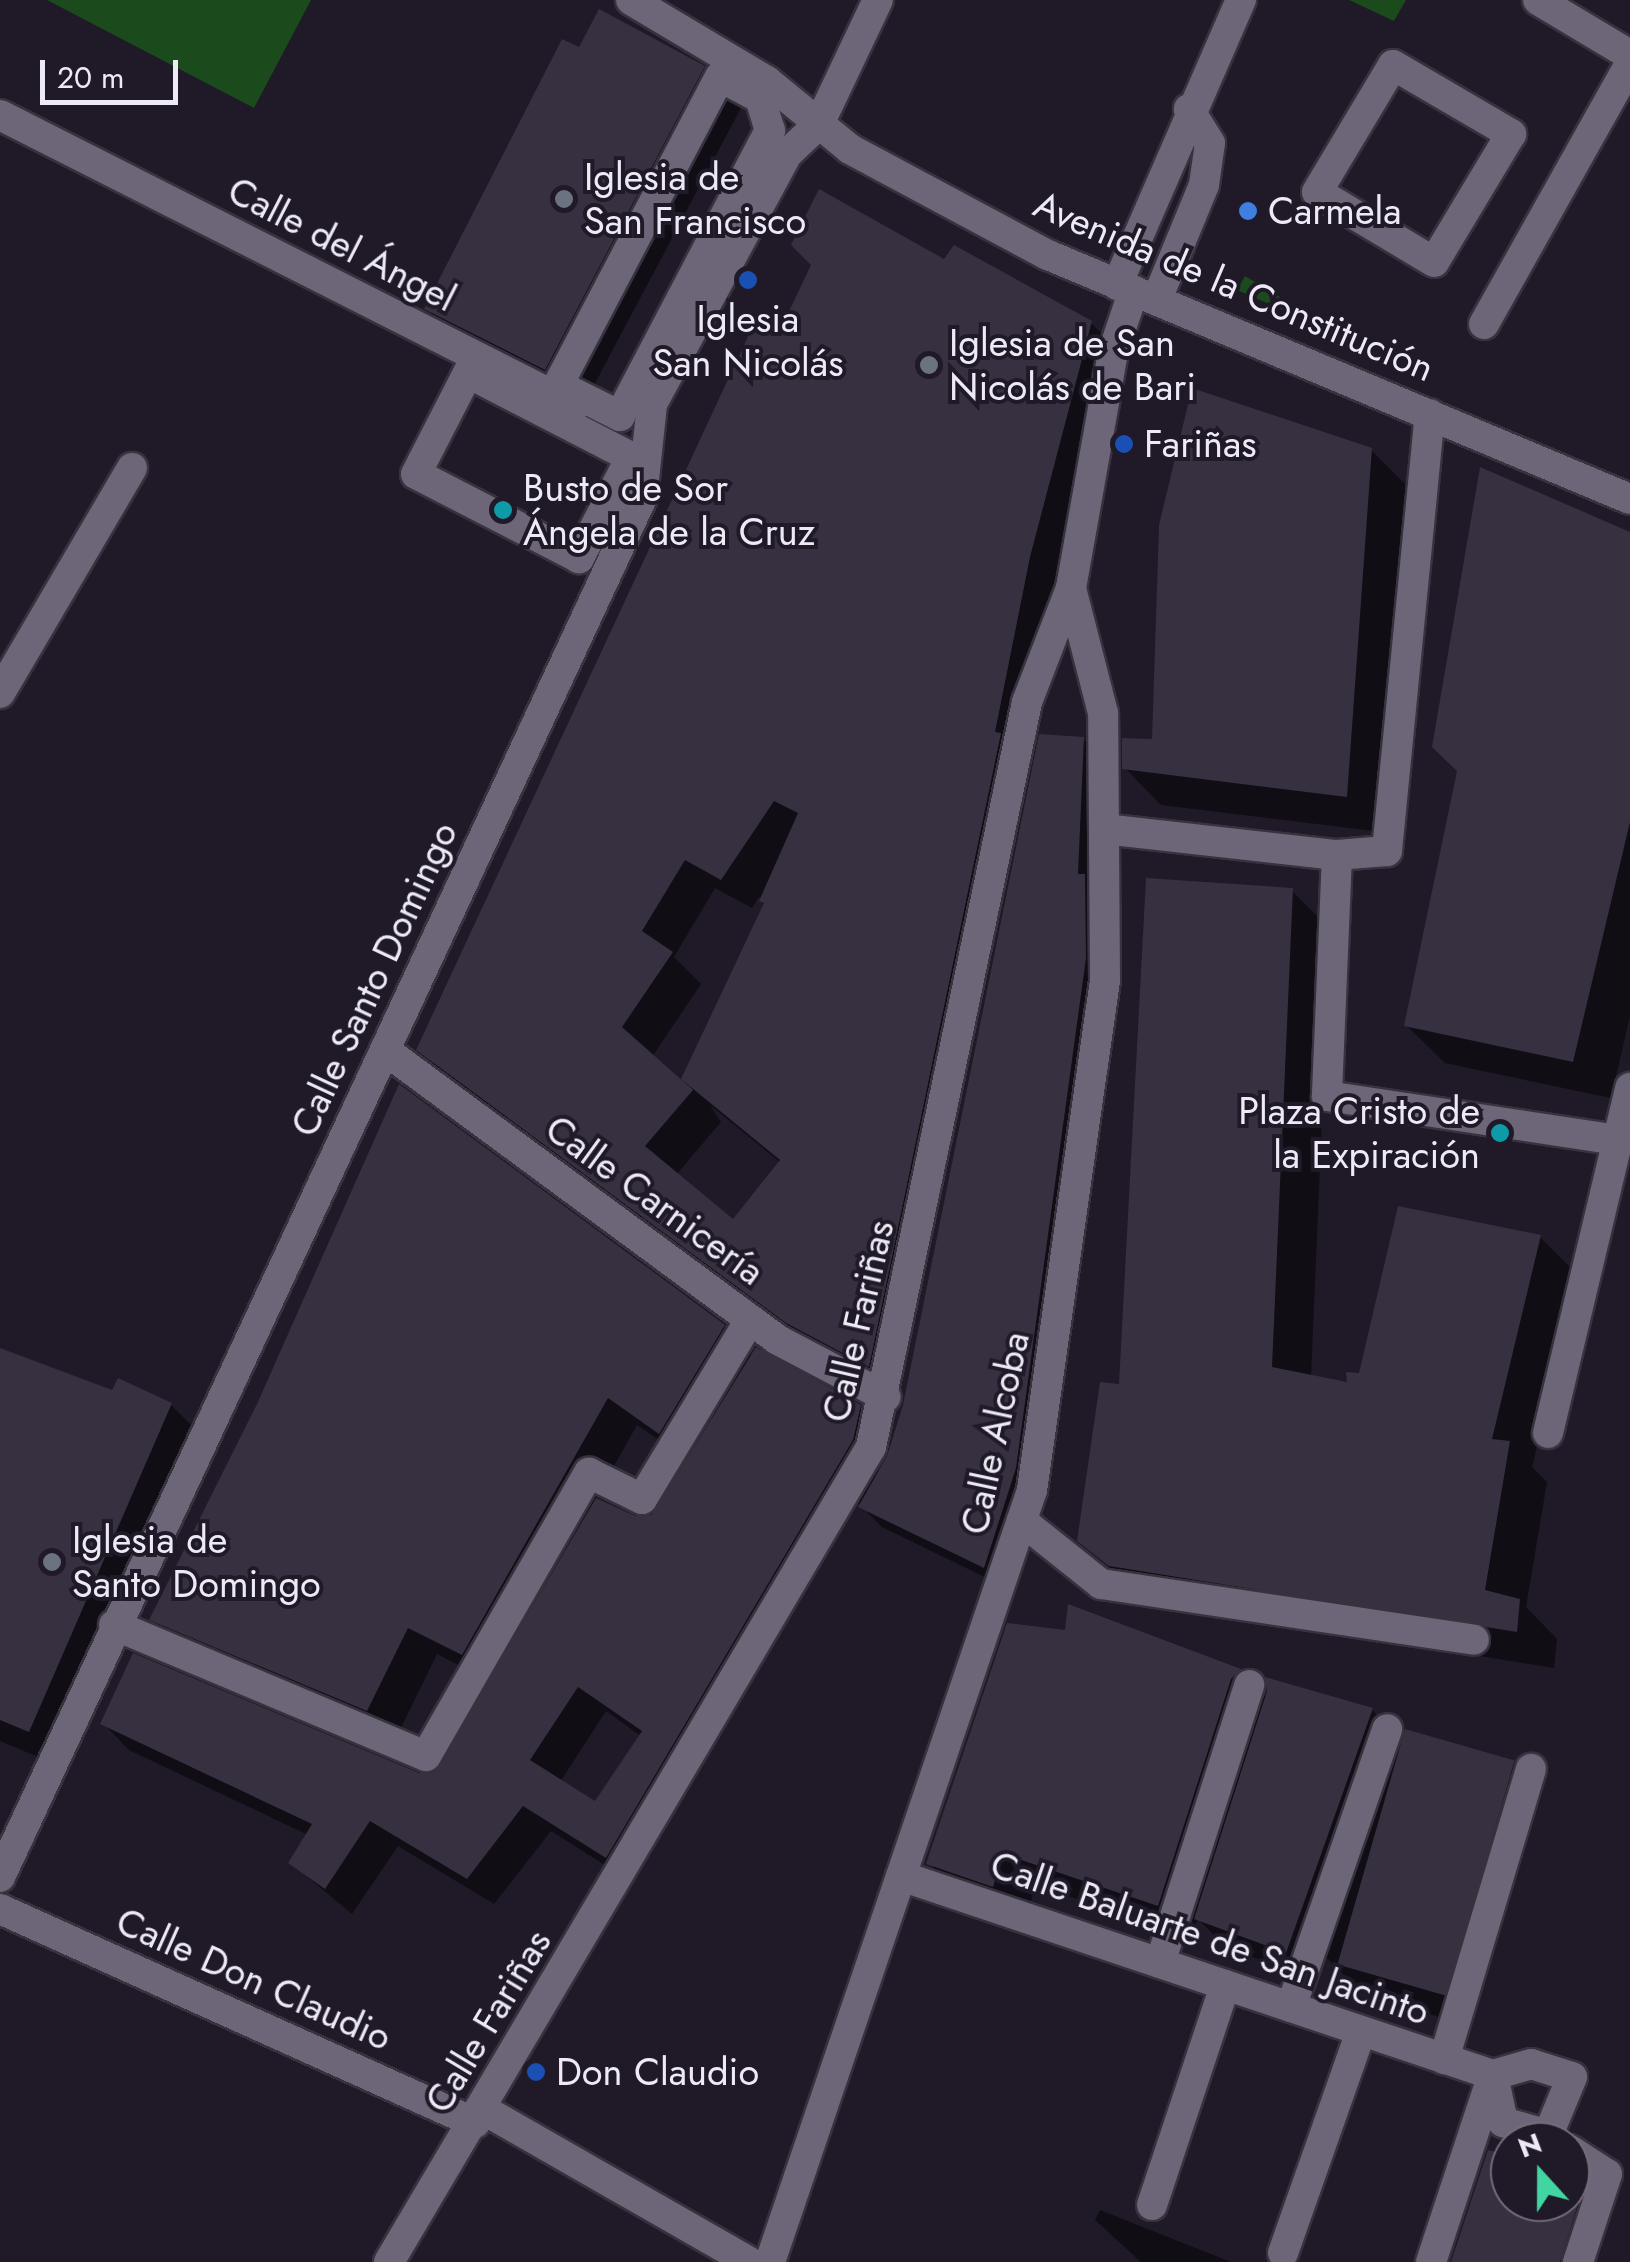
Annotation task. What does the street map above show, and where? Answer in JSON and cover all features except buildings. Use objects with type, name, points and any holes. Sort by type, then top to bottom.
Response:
[{"type":"street","name":"Avenida de la Constitución","points":[[632,0],[767,82],[850,149],[1136,292],[1630,499]]},
{"type":"street","name":"Calle Santo Domingo","points":[[0,1877],[114,1625],[642,498],[652,404],[787,154],[819,124],[878,0]]},
{"type":"street","points":[[1136,292],[1189,109],[1242,0]]},
{"type":"street","points":[[1538,0],[1630,55]]},
{"type":"street","points":[[1484,324],[1630,64]]},
{"type":"street","points":[[1393,65],[1511,134],[1434,262],[1317,192],[1393,65]]},
{"type":"street","points":[[720,77],[760,98],[770,130],[620,416],[558,385],[720,77]]},
{"type":"street","points":[[1136,292],[1204,185],[1210,142],[1189,109]]},
{"type":"street","name":"Calle del Ángel","points":[[0,114],[648,444]]},
{"type":"street","name":"Calle Fariñas","points":[[389,2262],[480,2116],[872,1447],[886,1398],[1027,702],[1071,588],[1113,352],[1136,292]]},
{"type":"street","points":[[468,373],[631,457],[579,558],[416,474],[468,373]]},
{"type":"street","points":[[1104,829],[1338,855],[1387,851],[1430,414]]},
{"type":"street","points":[[0,693],[132,468]]},
{"type":"street","name":"Calle Alcoba","points":[[770,2262],[1022,1521],[1062,1315],[1105,980],[1103,713],[1071,588]]},
{"type":"street","points":[[1338,855],[1327,1096],[1618,1140]]},
{"type":"street","name":"Calle Carnicería","points":[[386,1051],[750,1320],[886,1398]]},
{"type":"street","points":[[1548,1433],[1630,1088]]},
{"type":"street","points":[[114,1625],[426,1756],[589,1473],[642,1498],[750,1320]]},
{"type":"street","points":[[1022,1521],[1101,1584],[1474,1640]]},
{"type":"street","points":[[1160,1963],[1248,1684]]},
{"type":"street","points":[[1292,2007],[1387,1729]]},
{"type":"street","points":[[1444,2059],[1530,1770]]},
{"type":"street","name":"Calle Baluarte de San Jacinto","points":[[901,1876],[1493,2075],[1531,2064],[1572,2076],[1563,2122]]},
{"type":"street","name":"Calle Don Claudio","points":[[0,1909],[480,2116],[749,2262]]},
{"type":"street","points":[[1152,2204],[1225,1985]]},
{"type":"street","points":[[1283,2253],[1361,2031]]},
{"type":"street","points":[[1493,2075],[1504,2122]]},
{"type":"street","points":[[1431,2262],[1493,2075]]},
{"type":"street","points":[[1578,2262],[1607,2174],[1590,2163]]},
{"type":"green space","points":[[47,0],[311,0],[254,108]]},
{"type":"green space","points":[[1349,0],[1406,0],[1394,21]]},
{"type":"green space","points":[[1245,276],[1349,339],[1237,290]]},
{"type":"place","name":"Iglesia de San Francisco","points":[[564,199]]},
{"type":"place","name":"Carmela","points":[[1248,211]]},
{"type":"place","name":"Iglesia San Nicolás","points":[[748,280]]},
{"type":"place","name":"Iglesia de San Nicolás de Bari","points":[[929,365]]},
{"type":"place","name":"Fariñas","points":[[1124,444]]},
{"type":"place","name":"Busto de Sor Ángela de la Cruz","points":[[503,510]]},
{"type":"place","name":"Plaza Cristo de la Expiración","points":[[1500,1133]]},
{"type":"place","name":"Iglesia de Santo Domingo","points":[[52,1562]]},
{"type":"place","name":"Don Claudio","points":[[536,2072]]}]
